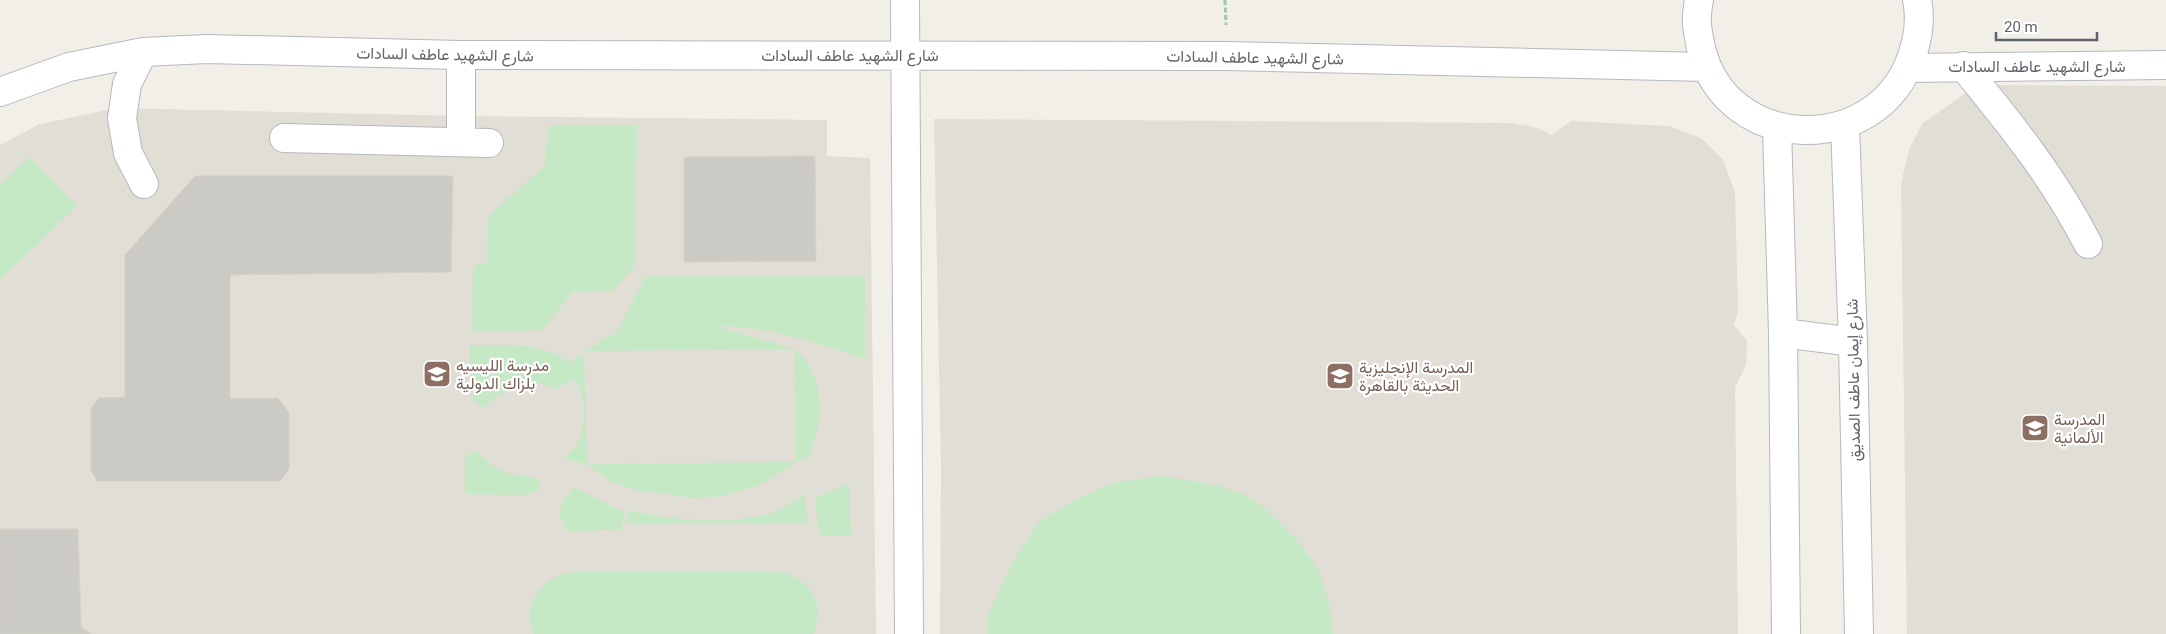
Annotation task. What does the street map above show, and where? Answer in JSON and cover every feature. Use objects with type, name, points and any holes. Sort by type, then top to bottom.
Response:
[{"type":"street","points":[[905,0],[909,634]]},
{"type":"street","points":[[1699,0],[1695,21],[1706,67],[1723,94],[1748,114],[1777,127],[1811,132],[1844,125],[1870,112],[1892,92],[1908,68],[1918,38],[1917,0]]},
{"type":"street","name":"شارع الشهيد عاطف السادات","points":[[0,92],[70,67],[143,52],[207,48],[461,55],[1226,56],[1706,67]]},
{"type":"street","points":[[143,52],[127,84],[122,118],[128,153],[144,184]]},
{"type":"street","points":[[461,55],[461,142]]},
{"type":"street","name":"شارع الشهيد عاطف السادات","points":[[1908,68],[2166,65]]},
{"type":"street","points":[[1963,66],[2013,127],[2065,201],[2088,244]]},
{"type":"street","name":"شارع إيمان عاطف الصديق","points":[[1844,125],[1853,342],[1858,634]]},
{"type":"street","points":[[1777,127],[1783,333],[1786,634]]},
{"type":"street","points":[[284,138],[489,143]]},
{"type":"street","points":[[1783,333],[1853,342]]},
{"type":"shaded area","name":"المدرسة الألمانية","points":[[1987,85],[2166,86],[2166,634],[1907,634],[1901,184],[1909,149],[1923,123],[1963,95]]},
{"type":"shaded area","name":"مدرسة الليسيه بلزاك الدولية","points":[[117,108],[462,116],[827,120],[827,156],[870,158],[876,634],[0,634],[0,145],[40,124]]},
{"type":"shaded area","name":"المدرسة الإنجليزية الحديثة بالقاهرة","points":[[934,119],[1512,123],[1538,128],[1551,135],[1571,121],[1669,126],[1701,138],[1723,160],[1735,192],[1738,310],[1734,325],[1747,341],[1746,365],[1735,387],[1738,634],[940,634],[941,467]]},
{"type":"green space","points":[[548,126],[637,126],[635,266],[612,291],[573,291],[542,330],[472,332],[473,265],[487,263],[488,216],[545,166]]},
{"type":"green space","points":[[30,157],[77,206],[0,280],[0,185]]},
{"type":"green space","points":[[865,275],[865,359],[793,336],[756,329],[718,326],[793,349],[586,351],[604,338],[616,334],[646,276]]},
{"type":"green space","points":[[470,345],[509,345],[535,348],[559,356],[570,363],[584,353],[587,464],[564,459],[577,444],[584,419],[581,392],[573,379],[555,389],[535,383],[517,385],[500,394],[484,408],[471,398]]},
{"type":"green space","points":[[794,349],[805,360],[813,373],[819,401],[817,431],[808,457],[796,462]]},
{"type":"green space","points":[[476,450],[488,462],[502,471],[540,480],[540,490],[524,495],[465,494],[465,458]]},
{"type":"green space","points":[[796,462],[760,485],[723,496],[694,498],[636,490],[610,481],[587,464]]},
{"type":"green space","points":[[1161,476],[1233,490],[1254,500],[1278,520],[1315,564],[1322,579],[1327,598],[1333,634],[988,634],[988,615],[1011,566],[1038,523],[1076,499],[1113,483]]},
{"type":"green space","points":[[849,483],[851,535],[819,535],[815,498]]},
{"type":"green space","points":[[574,487],[625,513],[621,529],[575,532],[566,529],[560,516],[560,511],[563,502]]},
{"type":"green space","points":[[805,494],[808,523],[625,524],[629,510],[663,517],[704,520],[725,520],[763,515],[779,510]]},
{"type":"green space","points":[[574,572],[783,572],[793,576],[809,588],[817,604],[818,613],[813,634],[534,634],[530,623],[530,612],[538,593],[544,585],[553,579],[563,574]]},
{"type":"building","points":[[815,156],[816,261],[684,262],[684,157]]},
{"type":"building","points":[[195,176],[453,176],[451,272],[230,275],[230,399],[278,398],[289,412],[289,469],[280,481],[97,481],[91,470],[91,408],[99,398],[125,397],[125,255]]},
{"type":"building","points":[[0,529],[78,529],[81,627],[91,634],[0,634]]},
{"type":"place","name":"مدرسة الليسيه بلزاك الدولية","points":[[437,374]]},
{"type":"place","name":"المدرسة الإنجليزية الحديثة بالقاهرة","points":[[1340,376]]},
{"type":"place","name":"المدرسة الألمانية","points":[[2035,428]]}]
